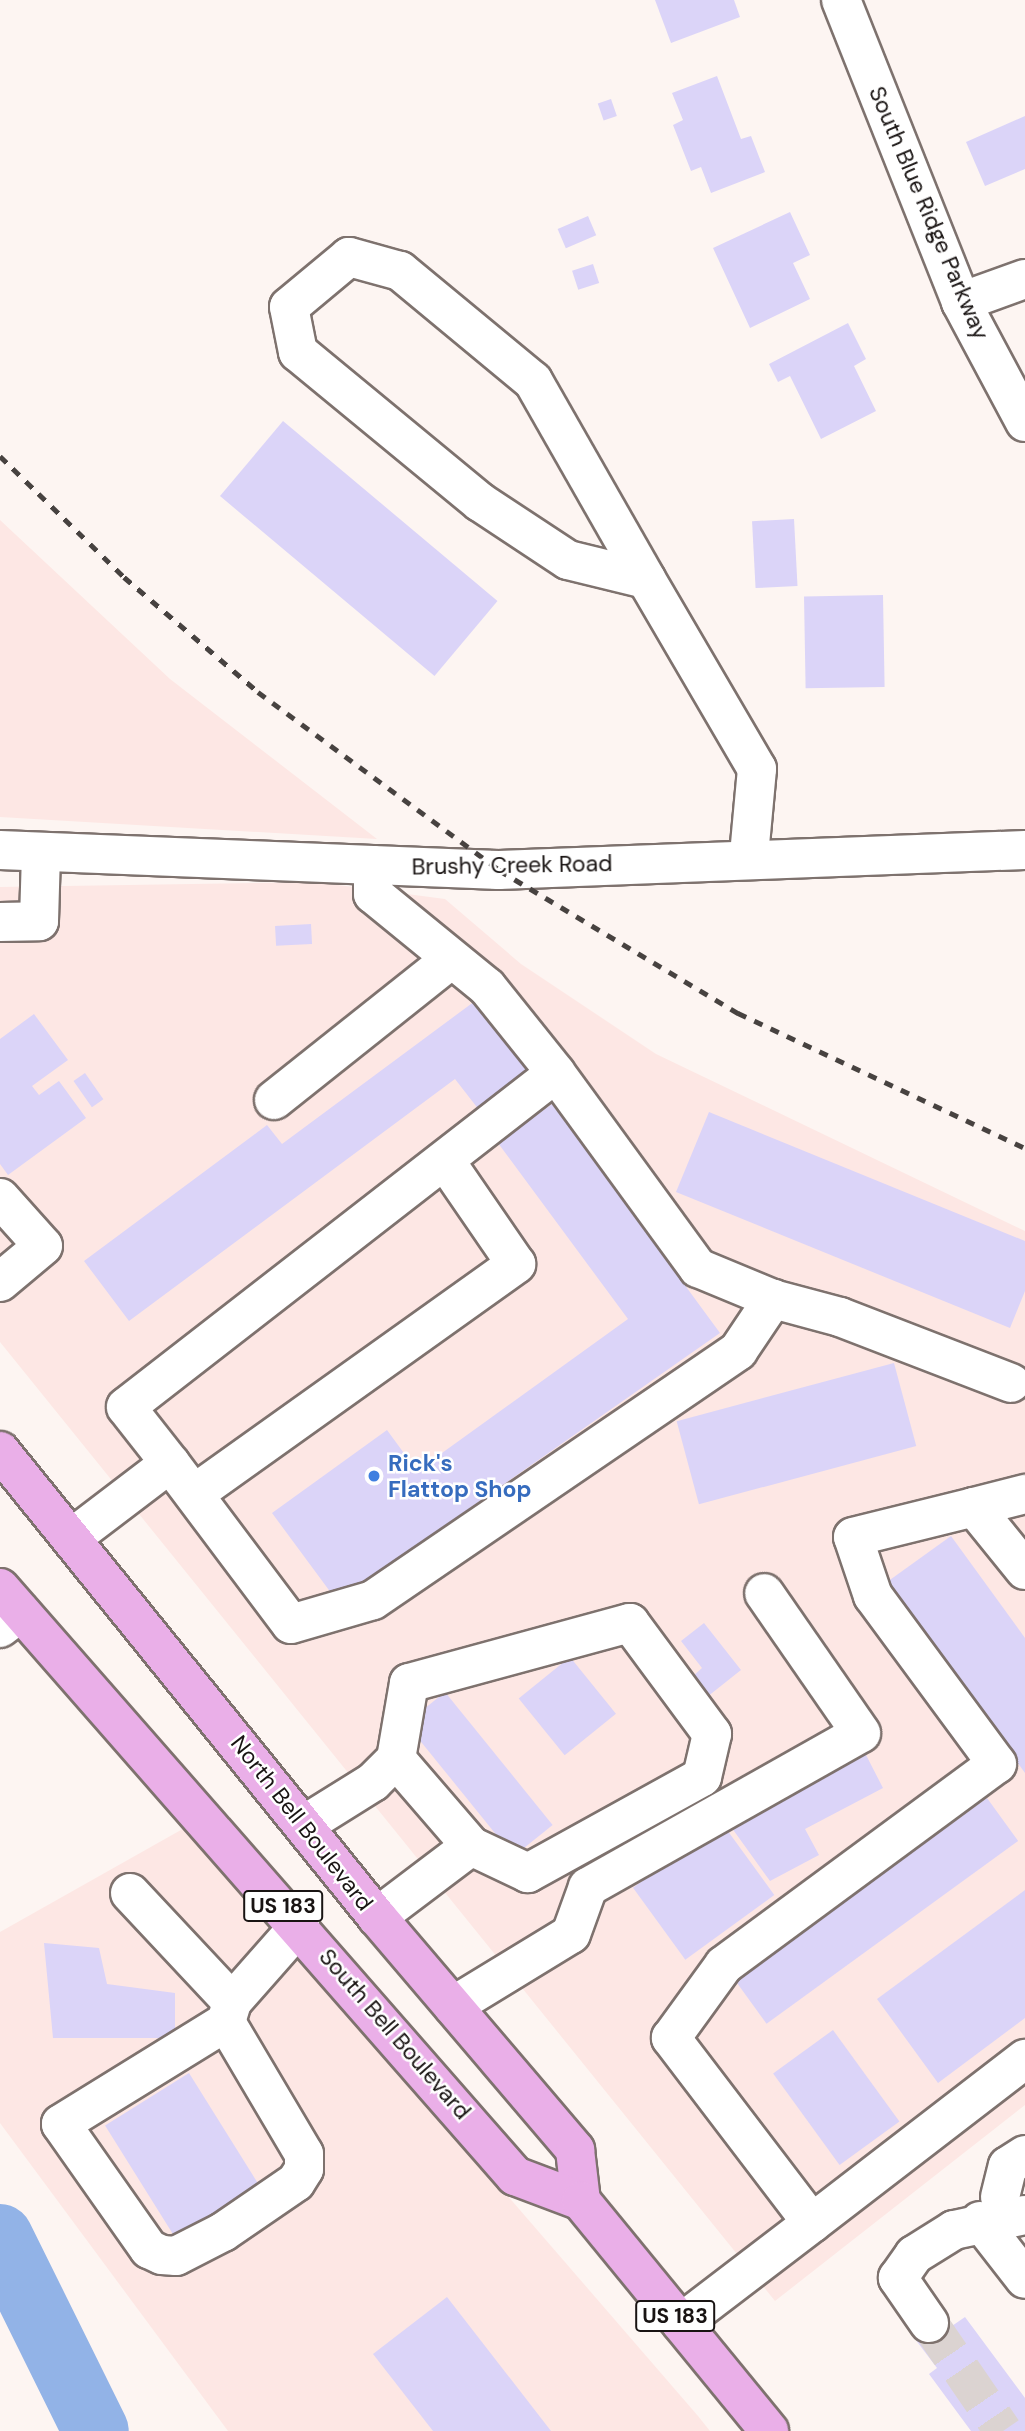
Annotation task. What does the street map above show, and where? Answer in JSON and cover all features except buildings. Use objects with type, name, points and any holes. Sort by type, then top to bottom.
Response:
[{"type":"main road","name":"North Bell Boulevard","points":[[0,1451],[73,1537],[377,1917],[575,2150],[581,2201]]},
{"type":"main road","name":"South Bell Boulevard","points":[[7,1609],[300,1925],[515,2176],[581,2201],[769,2431]]},
{"type":"street","name":"South Blue Ridge Parkway","points":[[841,0],[961,302],[1025,422]]},
{"type":"street","points":[[646,579],[568,560],[480,502],[298,352],[289,307],[349,257],[400,271],[533,381],[757,769],[749,856]]},
{"type":"street","points":[[961,302],[1025,279]]},
{"type":"street","name":"Brushy Creek Road","points":[[0,850],[499,870],[749,856],[1025,850]]},
{"type":"street","points":[[0,922],[39,921],[41,853]]},
{"type":"street","points":[[373,865],[373,894],[450,960],[487,987],[556,1073],[698,1268],[773,1299],[841,1317],[1012,1382]]},
{"type":"street","points":[[274,1100],[450,960]]},
{"type":"street","points":[[556,1073],[446,1162],[126,1408],[291,1624],[373,1600],[738,1351],[773,1299]]},
{"type":"street","points":[[194,1494],[516,1264],[446,1162]]},
{"type":"street","points":[[0,1198],[43,1246],[0,1282]]},
{"type":"street","points":[[73,1537],[170,1463]]},
{"type":"street","points":[[812,2223],[671,2038],[724,1965],[997,1763],[873,1597],[853,1538],[1025,1494]]},
{"type":"street","points":[[974,1507],[1025,1570]]},
{"type":"street","points":[[453,2006],[570,1934],[588,1887],[861,1733],[764,1593]]},
{"type":"street","points":[[304,1825],[373,1782],[396,1759],[409,1683],[630,1623],[712,1734],[702,1777],[528,1873],[471,1846],[396,1759]]},
{"type":"street","points":[[377,1917],[471,1846]]},
{"type":"street","points":[[130,1893],[229,2012],[304,2154],[304,2169],[296,2182],[223,2232],[176,2256],[149,2249],[61,2124],[229,2012],[300,1925]]},
{"type":"street","points":[[681,2323],[1025,2059]]},
{"type":"street","points":[[1025,2155],[1008,2166],[1006,2206],[1025,2280]]},
{"type":"street","points":[[929,2323],[898,2278],[914,2255],[1006,2206]]},
{"type":"shaded area","points":[[0,520],[170,679],[377,839],[0,817]]},
{"type":"shaded area","points":[[315,882],[445,899],[521,964],[656,1054],[1025,1231],[1025,2105],[775,2301],[0,1342],[0,887]]},
{"type":"shaded area","points":[[188,1826],[710,2431],[228,2431],[0,2123],[0,1932]]},
{"type":"waterway","points":[[0,2237],[96,2431]]},
{"type":"tunnel","points":[[929,2323],[1003,2431]]},
{"type":"railway","points":[[0,456],[124,577],[258,692],[499,870],[738,1013],[1025,1148]]},
{"type":"place","name":"Rick's Flattop Shop","points":[[374,1476]]}]
